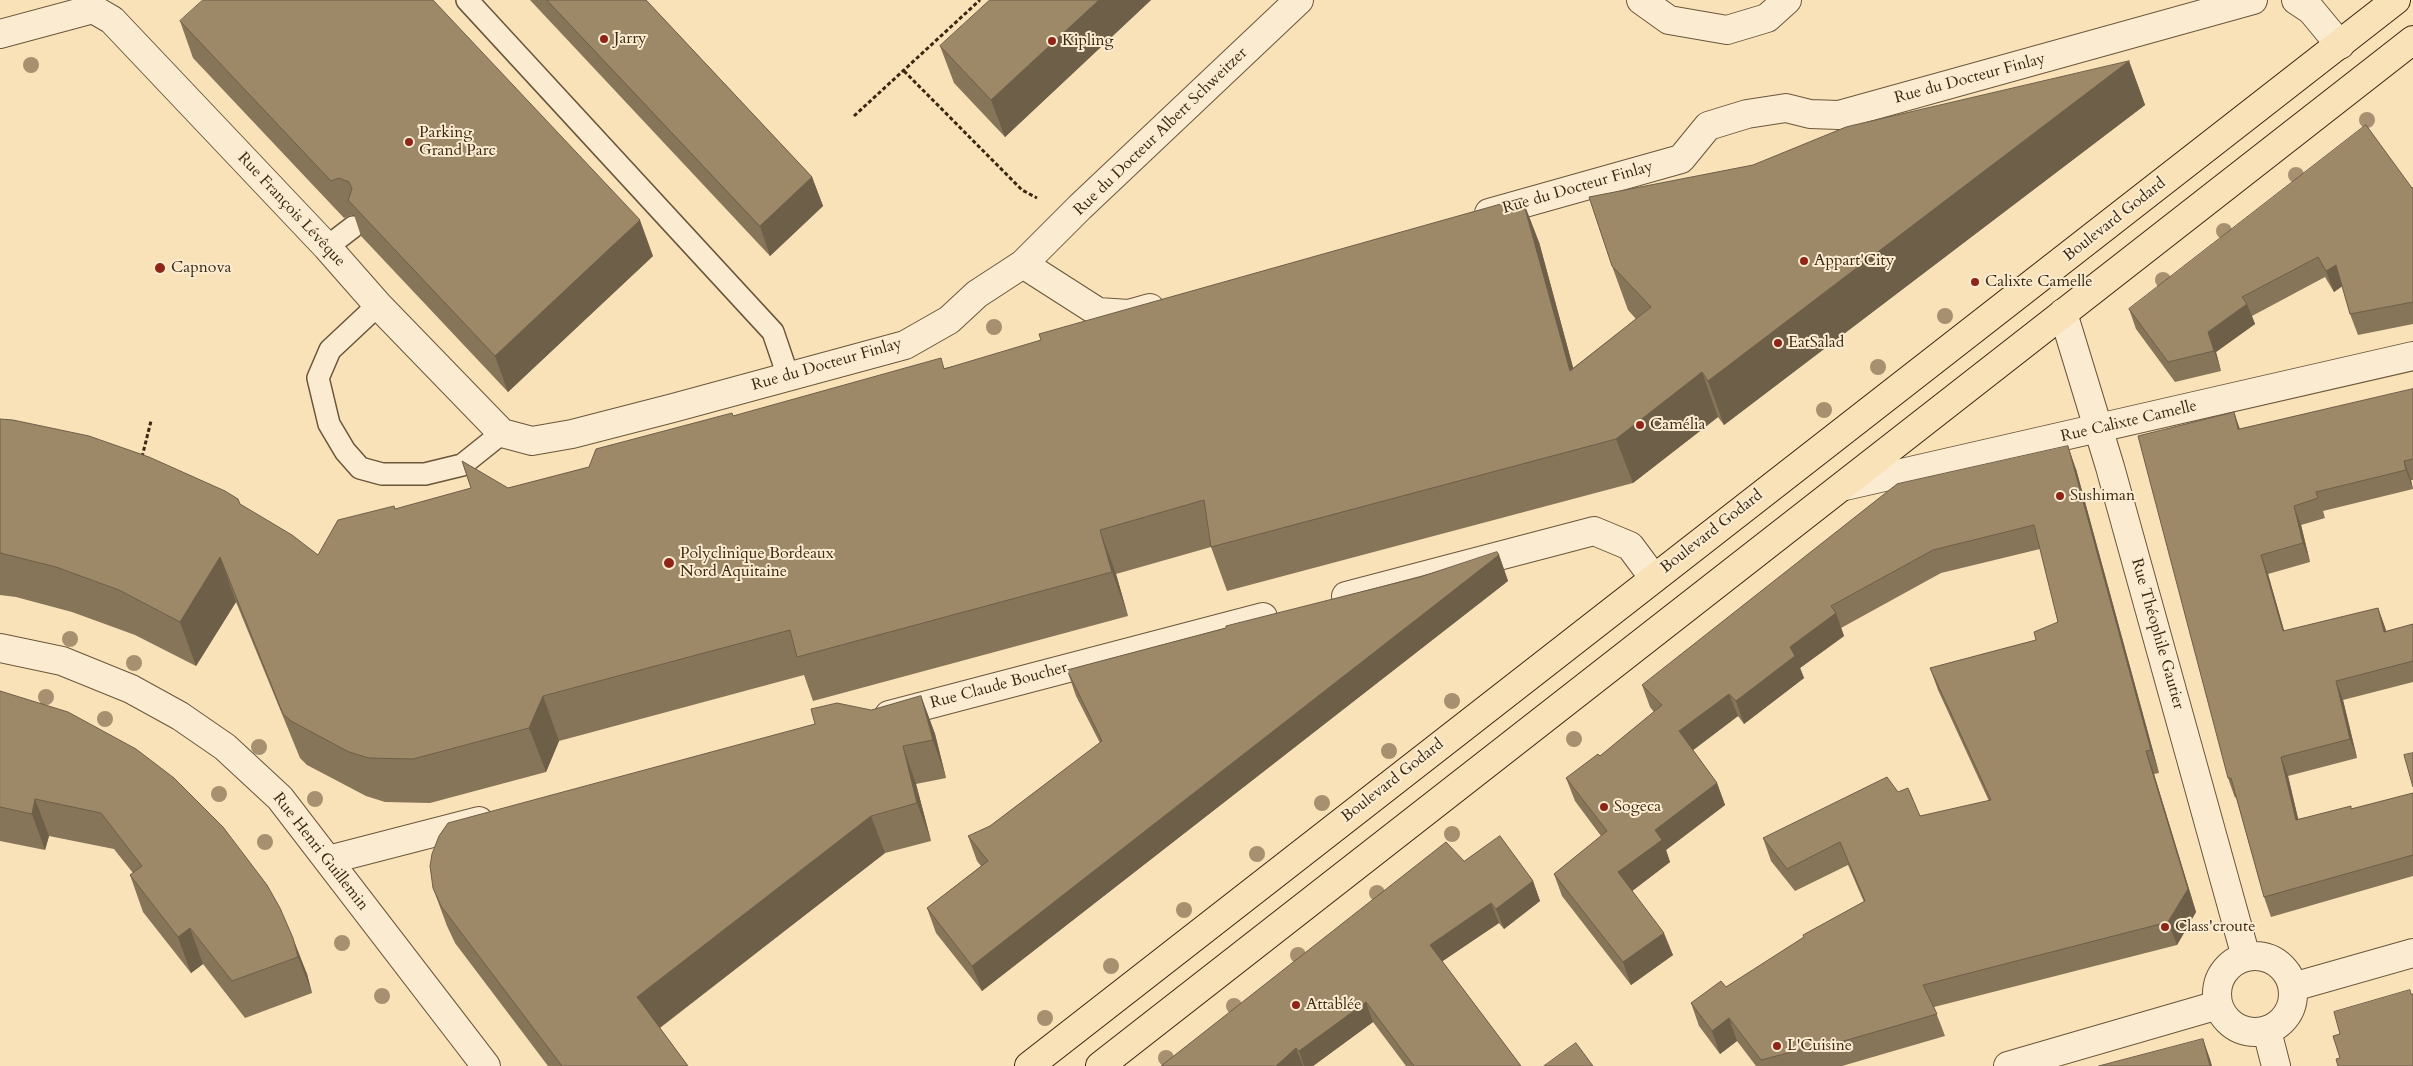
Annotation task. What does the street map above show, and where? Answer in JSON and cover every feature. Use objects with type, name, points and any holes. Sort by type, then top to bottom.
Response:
[{"type":"main road","name":"Boulevard Godard","points":[[1029,1066],[1653,577],[2396,0]]},
{"type":"main road","points":[[1100,1066],[1845,486],[2413,40]]},
{"type":"street","name":"Rue du Docteur Albert Schweitzer","points":[[1023,264],[1299,0]]},
{"type":"street","points":[[1641,0],[1669,20],[1727,30],[1767,18],[1787,0]]},
{"type":"street","name":"Rue du Docteur Finlay","points":[[1462,220],[1681,159],[1708,126],[1747,114],[1786,108],[1810,114],[1839,115],[2253,0]]},
{"type":"street","points":[[2296,0],[2311,10],[2340,44]]},
{"type":"street","name":"Rue François Lévêque","points":[[0,34],[93,9],[112,20],[327,247],[378,305],[502,433]]},
{"type":"street","name":"Rue du Docteur Finlay","points":[[502,433],[532,441],[572,434],[905,345],[949,320],[977,294],[1023,264]]},
{"type":"street","points":[[1023,264],[1098,312],[1129,314],[1176,300]]},
{"type":"street","name":"Rue Théophile Gautier","points":[[2063,313],[2098,430],[2246,957]]},
{"type":"street","name":"Rue Calixte Camelle","points":[[1845,486],[2098,430],[2413,356]]},
{"type":"street","points":[[1323,602],[1594,531],[1630,546],[1653,577]]},
{"type":"street","name":"Rue Claude Boucher","points":[[868,720],[1284,612]]},
{"type":"street","name":"Rue Henri Guillemin","points":[[0,648],[62,661],[131,689],[180,716],[225,747],[280,798],[486,1066]]},
{"type":"street","points":[[328,860],[501,815]]},
{"type":"street","points":[[2293,987],[2413,953]]},
{"type":"street","points":[[2259,956],[2271,958],[2281,965],[2289,976],[2293,987],[2294,998],[2291,1009],[2277,1026],[2267,1031],[2254,1033],[2232,1025],[2223,1016],[2218,1005],[2216,993],[2219,980],[2225,969],[2235,961],[2246,957],[2259,956]]},
{"type":"street","points":[[2008,1066],[2218,1005]]},
{"type":"street","points":[[2267,1031],[2276,1066]]},
{"type":"lane","points":[[467,0],[773,332],[788,376]]},
{"type":"lane","points":[[327,247],[352,227]]},
{"type":"lane","points":[[378,305],[330,350],[318,378],[329,424],[345,451],[360,468],[382,474],[425,474],[462,465],[502,433]]},
{"type":"path","points":[[854,116],[980,0]]},
{"type":"path","points":[[904,71],[1022,190],[1043,202]]},
{"type":"path","points":[[140,464],[151,421]]},
{"type":"building","name":"Parking Grand Parc","points":[[203,0],[433,0],[640,220],[495,356],[348,200],[352,189],[349,182],[339,178],[331,181],[180,21]]},
{"type":"building","points":[[547,0],[646,0],[812,177],[760,226]]},
{"type":"building","points":[[990,0],[1099,0],[991,100],[940,46]]},
{"type":"building","points":[[2129,61],[1708,381],[1702,372],[1616,439],[1211,547],[1204,500],[1100,530],[1112,572],[797,657],[790,630],[543,696],[529,728],[413,759],[369,758],[349,752],[291,721],[283,714],[220,557],[180,622],[119,590],[56,567],[0,553],[0,419],[89,436],[149,457],[225,491],[238,499],[240,504],[292,535],[318,555],[338,520],[394,506],[395,509],[471,488],[462,461],[508,488],[589,467],[596,449],[732,413],[733,416],[941,358],[944,369],[1041,340],[1039,334],[1522,198],[1570,371],[1651,307],[1612,266],[1589,197],[1753,165],[1846,127]]},
{"type":"building","points":[[2366,125],[2413,187],[2413,302],[2350,314],[2336,265],[2326,271],[2318,257],[2242,297],[2247,304],[2208,332],[2214,351],[2168,362],[2129,309]]},
{"type":"building","points":[[2413,389],[2413,459],[2404,461],[2406,470],[2316,492],[2318,498],[2294,506],[2303,543],[2261,555],[2283,631],[2378,608],[2384,632],[2413,624],[2413,661],[2336,681],[2350,739],[2281,757],[2296,820],[2351,806],[2351,809],[2413,793],[2413,855],[2264,897],[2231,778],[2228,778],[2138,436],[2234,412],[2238,429]]},
{"type":"building","points":[[2068,446],[2151,750],[2146,751],[2188,889],[2168,922],[1923,985],[1937,1014],[1823,1047],[1822,1044],[1761,1060],[1729,1018],[1712,1031],[1691,1003],[1721,981],[1726,987],[1804,937],[1803,935],[1865,901],[1840,842],[1787,869],[1763,838],[1887,777],[1898,792],[1908,788],[1920,816],[1991,800],[1930,668],[2036,640],[2034,632],[2058,622],[2034,525],[1933,550],[1831,606],[1836,613],[1790,647],[1795,656],[1736,701],[1729,694],[1679,731],[1717,783],[1655,830],[1662,840],[1618,872],[1664,933],[1623,962],[1554,874],[1607,831],[1566,778],[1598,754],[1600,756],[1662,705],[1642,685],[1897,484]]},
{"type":"building","points":[[1497,552],[1499,555],[972,966],[927,908],[988,861],[968,836],[990,826],[1102,741],[1067,670],[1226,628],[1226,626],[1420,577]]},
{"type":"building","points":[[0,691],[68,712],[136,749],[174,778],[223,827],[267,885],[280,908],[293,938],[298,957],[232,981],[190,928],[178,937],[130,875],[142,866],[101,813],[35,799],[32,814],[0,807]]},
{"type":"building","points":[[921,696],[933,740],[903,746],[917,803],[871,816],[637,997],[688,1066],[562,1066],[441,906],[433,888],[430,866],[432,854],[439,836],[448,823],[815,724],[811,709],[837,703],[871,710]]},
{"type":"building","points":[[2413,753],[2413,787],[2404,755]]},
{"type":"building","points":[[1500,836],[1533,881],[1496,909],[1491,903],[1430,945],[1521,1066],[1414,1066],[1366,1002],[1299,1051],[1296,1048],[1276,1066],[1161,1066],[1446,842],[1464,861]]},
{"type":"building","points":[[2410,990],[2411,994],[2413,994],[2413,1066],[2338,1066],[2336,1059],[2340,1058],[2333,1036],[2340,1034],[2334,1012]]},
{"type":"building","points":[[2203,1039],[2210,1066],[2099,1066]]},
{"type":"building","points":[[1576,1043],[1593,1066],[1544,1066]]},
{"type":"place","name":"Jarry","points":[[604,39]]},
{"type":"place","name":"Kipling","points":[[1052,41]]},
{"type":"place","name":"Parking Grand Parc","points":[[409,142]]},
{"type":"place","name":"Appart'City","points":[[1804,261]]},
{"type":"place","name":"Capnova","points":[[160,268]]},
{"type":"place","name":"Calixte Camelle","points":[[1975,282]]},
{"type":"place","name":"EatSalad","points":[[1778,343]]},
{"type":"place","name":"Camélia","points":[[1640,425]]},
{"type":"place","name":"Sushiman","points":[[2060,496]]},
{"type":"place","name":"Polyclinique Bordeaux Nord Aquitaine","points":[[669,563]]},
{"type":"place","name":"Sogeca","points":[[1604,807]]},
{"type":"place","name":"Class'croute","points":[[2165,927]]},
{"type":"place","name":"Attablée","points":[[1296,1005]]},
{"type":"place","name":"L'Cuisine","points":[[1777,1046]]}]
